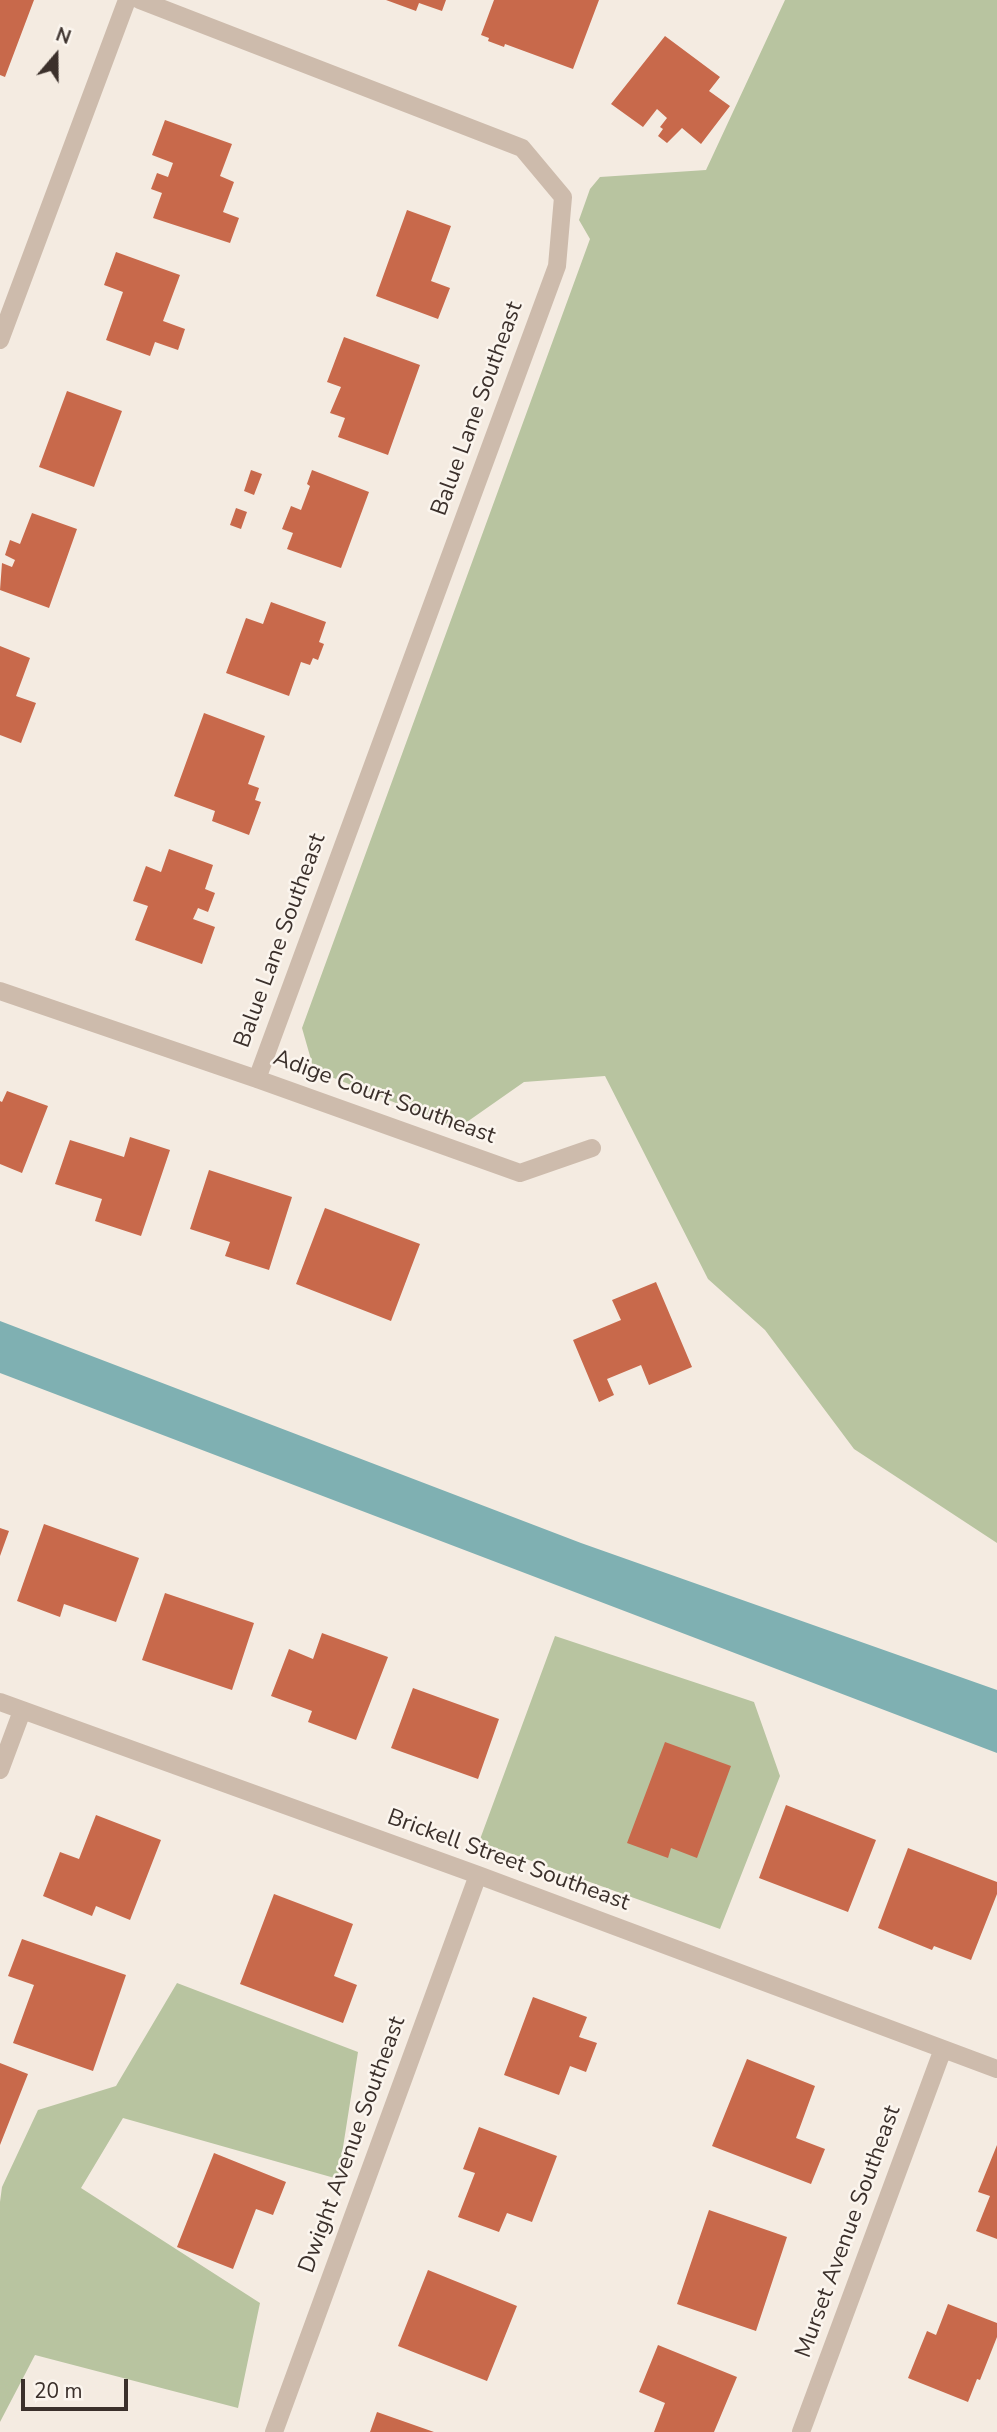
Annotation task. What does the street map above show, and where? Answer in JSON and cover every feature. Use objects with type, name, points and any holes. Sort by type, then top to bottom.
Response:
[{"type":"street","points":[[0,341],[127,0]]},
{"type":"street","name":"Balue Lane Southeast","points":[[140,0],[522,148],[563,197],[557,265],[257,1079]]},
{"type":"street","name":"Adige Court Southeast","points":[[0,991],[520,1173],[592,1148]]},
{"type":"street","name":"Brickell Street Southeast","points":[[0,1702],[478,1875],[997,2069]]},
{"type":"street","points":[[0,1770],[22,1711]]},
{"type":"street","name":"Dwight Avenue Southeast","points":[[274,2432],[478,1875]]},
{"type":"street","name":"Murset Avenue Southeast","points":[[800,2432],[943,2049]]},
{"type":"green space","points":[[785,0],[997,0],[997,1543],[854,1449],[765,1330],[708,1279],[605,1076],[524,1082],[464,1124],[453,1126],[314,1070],[302,1028],[590,239],[579,220],[590,189],[600,177],[706,170]]},
{"type":"green space","points":[[555,1636],[754,1702],[780,1776],[720,1929],[479,1842]]},
{"type":"green space","points":[[177,1983],[358,2052],[338,2179],[123,2118],[81,2188],[260,2303],[238,2408],[35,2355],[0,2422],[2,2187],[38,2110],[116,2086]]},
{"type":"water","points":[[0,1321],[581,1543],[997,1690],[997,1753],[0,1373]]},
{"type":"building","points":[[0,0],[34,0],[5,77],[0,75]]},
{"type":"building","points":[[386,0],[446,0],[442,11],[419,3],[416,11]]},
{"type":"building","points":[[494,0],[599,0],[573,69],[505,44],[504,47],[481,35]]},
{"type":"building","points":[[665,36],[720,77],[709,91],[730,106],[701,144],[682,128],[667,143],[658,136],[663,129],[660,127],[667,118],[657,109],[643,127],[611,104]]},
{"type":"building","points":[[165,120],[232,144],[220,176],[234,182],[223,212],[239,218],[230,243],[153,218],[162,193],[151,189],[157,173],[168,177],[173,163],[152,155]]},
{"type":"building","points":[[407,210],[451,226],[431,281],[450,288],[438,319],[376,296]]},
{"type":"building","points":[[116,252],[180,275],[163,321],[185,329],[178,350],[155,342],[150,356],[106,340],[123,292],[104,285]]},
{"type":"building","points":[[344,337],[420,365],[388,455],[338,437],[345,418],[330,413],[341,387],[327,382]]},
{"type":"building","points":[[67,391],[122,411],[94,487],[39,467]]},
{"type":"building","points":[[251,470],[262,474],[254,495],[244,491]]},
{"type":"building","points":[[312,470],[369,492],[341,568],[287,549],[293,533],[282,529],[291,506],[301,510],[310,486],[307,484]]},
{"type":"building","points":[[236,508],[247,512],[241,529],[230,525]]},
{"type":"building","points":[[32,513],[77,529],[49,608],[0,590],[2,563],[12,567],[15,560],[5,555],[10,540],[20,544]]},
{"type":"building","points":[[271,602],[326,622],[319,642],[324,644],[318,660],[313,658],[310,665],[301,662],[289,696],[226,673],[246,618],[263,624]]},
{"type":"building","points":[[0,646],[30,658],[16,696],[36,703],[21,743],[0,735]]},
{"type":"building","points":[[204,713],[265,736],[248,784],[259,788],[255,800],[261,802],[249,835],[212,821],[215,811],[174,796]]},
{"type":"building","points":[[169,849],[213,865],[205,889],[215,893],[208,912],[198,908],[193,919],[215,927],[202,964],[135,940],[148,906],[133,901],[146,866],[161,872]]},
{"type":"building","points":[[7,1091],[48,1106],[22,1173],[0,1164],[0,1101],[2,1102]]},
{"type":"building","points":[[130,1137],[170,1150],[141,1236],[95,1221],[102,1199],[55,1184],[70,1140],[124,1157]]},
{"type":"building","points":[[209,1170],[292,1197],[269,1270],[225,1256],[230,1242],[190,1229]]},
{"type":"building","points":[[325,1208],[420,1244],[391,1321],[296,1284]]},
{"type":"building","points":[[656,1282],[692,1367],[649,1385],[641,1365],[607,1379],[614,1395],[599,1402],[573,1340],[621,1320],[612,1300]]},
{"type":"building","points":[[44,1524],[139,1558],[116,1622],[64,1604],[60,1617],[17,1601]]},
{"type":"building","points":[[0,1528],[9,1531],[0,1556]]},
{"type":"building","points":[[165,1593],[254,1623],[232,1690],[142,1660]]},
{"type":"building","points":[[322,1633],[388,1657],[356,1740],[308,1722],[312,1711],[271,1696],[289,1649],[313,1659]]},
{"type":"building","points":[[413,1688],[499,1719],[478,1779],[391,1748]]},
{"type":"building","points":[[665,1742],[731,1766],[697,1858],[671,1848],[668,1858],[627,1843]]},
{"type":"building","points":[[786,1805],[876,1840],[848,1912],[759,1878]]},
{"type":"building","points":[[96,1815],[161,1840],[130,1920],[96,1906],[92,1916],[43,1896],[60,1852],[79,1859]]},
{"type":"building","points":[[908,1848],[997,1882],[997,1894],[971,1960],[934,1946],[932,1950],[878,1928]]},
{"type":"building","points":[[274,1894],[353,1924],[334,1976],[357,1985],[343,2023],[240,1984]]},
{"type":"building","points":[[22,1939],[126,1975],[93,2071],[13,2043],[34,1985],[8,1976]]},
{"type":"building","points":[[533,1997],[587,2017],[579,2037],[597,2043],[586,2072],[570,2066],[559,2095],[504,2075]]},
{"type":"building","points":[[747,2059],[815,2086],[796,2138],[825,2149],[811,2184],[712,2146]]},
{"type":"building","points":[[0,2063],[28,2074],[0,2145]]},
{"type":"building","points":[[479,2127],[557,2156],[532,2222],[507,2213],[499,2232],[458,2217],[475,2173],[463,2169]]},
{"type":"building","points":[[997,2145],[997,2239],[976,2231],[990,2196],[978,2192]]},
{"type":"building","points":[[214,2153],[286,2182],[273,2215],[256,2209],[233,2269],[177,2247]]},
{"type":"building","points":[[709,2210],[787,2237],[756,2331],[677,2304]]},
{"type":"building","points":[[428,2270],[517,2306],[487,2381],[398,2346]]},
{"type":"building","points":[[948,2304],[997,2323],[997,2337],[968,2402],[908,2378],[927,2331],[936,2335]]},
{"type":"building","points":[[658,2345],[737,2377],[714,2432],[654,2432],[665,2403],[639,2392]]},
{"type":"building","points":[[377,2412],[434,2432],[370,2432]]}]
